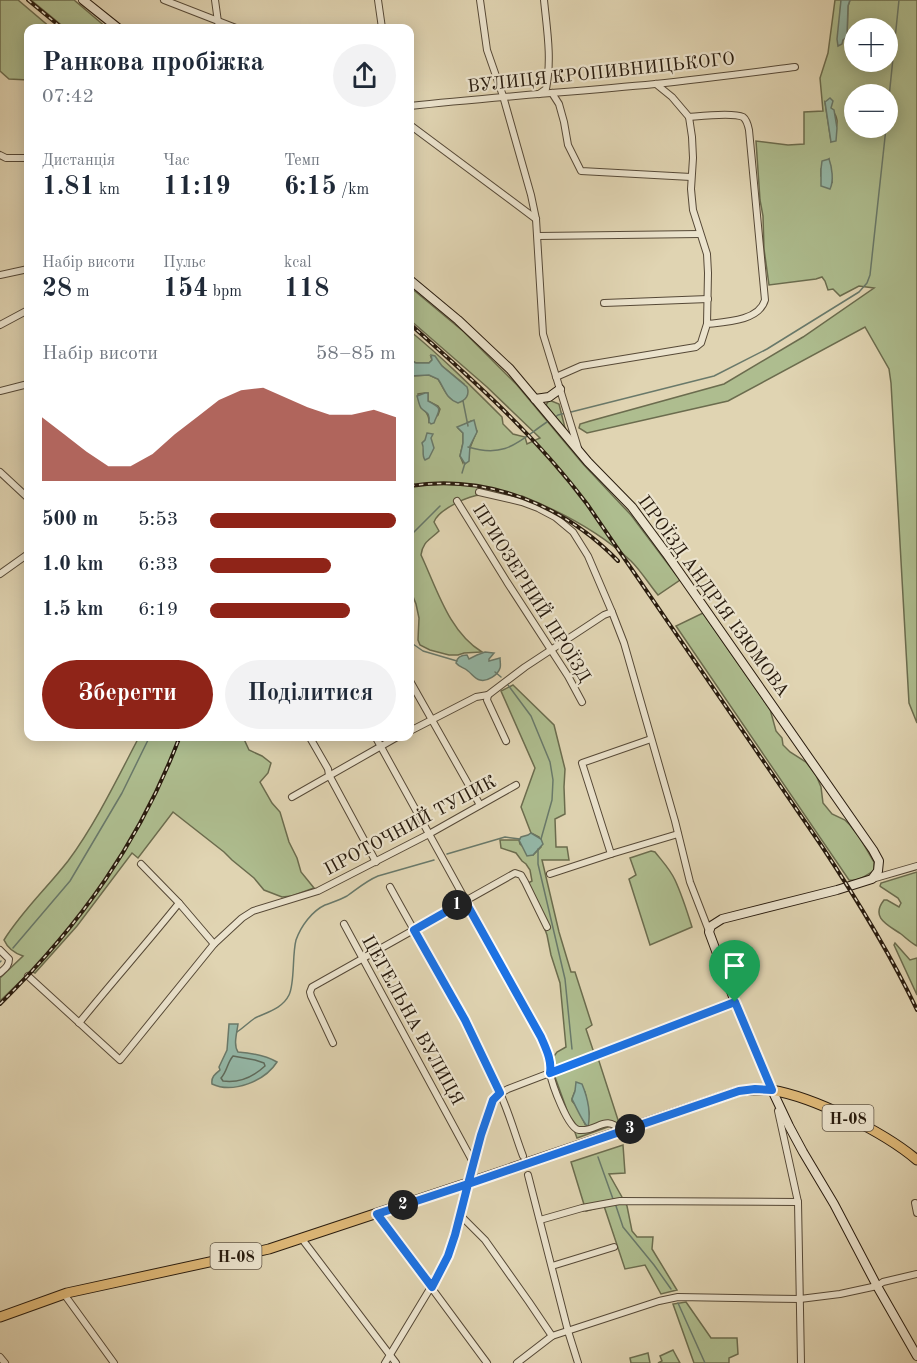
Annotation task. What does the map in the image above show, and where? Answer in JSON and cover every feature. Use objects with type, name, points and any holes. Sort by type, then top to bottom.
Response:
[{"type":"main road","name":"Н-08","points":[[0,1317],[64,1294],[269,1249],[302,1239],[739,1091],[772,1090],[822,1106],[885,1138],[917,1160]]},
{"type":"street","points":[[83,0],[113,24]]},
{"type":"street","points":[[164,0],[224,24]]},
{"type":"street","points":[[215,0],[218,22]]},
{"type":"street","points":[[378,0],[381,24]]},
{"type":"street","points":[[480,0],[487,50],[503,96],[536,219],[543,334],[579,450]]},
{"type":"street","points":[[539,95],[546,89],[549,73],[544,0]]},
{"type":"street","name":"ВУЛИЦЯ КРОПИВНИЦЬКОГО","points":[[414,106],[656,84],[795,67]]},
{"type":"street","points":[[556,377],[581,366],[696,347],[701,343],[707,324],[707,254],[693,210],[691,177],[693,158],[689,117],[672,97],[656,84]]},
{"type":"street","points":[[552,93],[559,104],[568,145],[581,171],[691,177]]},
{"type":"street","points":[[689,117],[740,116],[747,122],[765,300],[762,308],[744,318],[707,324]]},
{"type":"street","points":[[414,128],[536,219]]},
{"type":"street","points":[[0,155],[6,158],[24,158]]},
{"type":"street","points":[[538,236],[700,234]]},
{"type":"street","points":[[0,275],[24,270]]},
{"type":"street","name":"ПРОЇЗД АНДРІЯ ІЗЮМОВА","points":[[414,283],[458,320],[510,369],[559,428],[632,507],[867,841],[879,861],[878,871],[872,879]]},
{"type":"street","points":[[604,303],[708,299]]},
{"type":"street","points":[[0,325],[24,312]]},
{"type":"street","points":[[0,391],[24,385]]},
{"type":"street","points":[[535,399],[549,397],[560,389]]},
{"type":"street","points":[[0,472],[24,494]]},
{"type":"street","points":[[478,492],[508,498],[538,508],[567,526],[579,539],[588,556],[624,644],[690,882],[735,1002],[772,1090],[803,1152],[917,1356]]},
{"type":"street","name":"ПРИОЗЕРНИЙ ПРОЇЗД","points":[[457,501],[568,676],[582,702]]},
{"type":"street","points":[[0,574],[24,557]]},
{"type":"street","points":[[414,729],[476,697],[488,695],[525,667],[612,612]]},
{"type":"street","points":[[414,688],[480,806]]},
{"type":"street","points":[[488,695],[487,700],[506,741]]},
{"type":"street","points":[[611,854],[582,763],[651,739]]},
{"type":"street","points":[[312,741],[376,862]]},
{"type":"street","points":[[377,741],[541,1037],[551,1065],[550,1073],[567,1117],[575,1129],[586,1130],[608,1122],[623,1131]]},
{"type":"street","points":[[292,797],[390,741]]},
{"type":"street","name":"ПРОТОЧНИЙ ТУПИК","points":[[79,1023],[120,1060],[214,944],[242,918],[253,911],[318,891],[429,834],[516,785]]},
{"type":"street","points":[[550,874],[678,834]]},
{"type":"street","points":[[141,864],[180,903],[214,944]]},
{"type":"street","points":[[709,932],[715,922],[722,919],[837,890],[917,866]]},
{"type":"street","points":[[333,1043],[310,992],[312,987],[515,873],[521,875],[547,927]]},
{"type":"street","points":[[390,887],[465,1020],[500,1093],[523,1156]]},
{"type":"street","points":[[28,976],[79,1023],[180,903]]},
{"type":"street","name":"ЦЕГЕЛЬНА ВУЛИЦЯ","points":[[344,924],[474,1162]]},
{"type":"street","points":[[0,950],[9,959],[9,963],[0,973]]},
{"type":"street","points":[[385,1363],[432,1287],[448,1256],[481,1135],[493,1100],[500,1093],[735,1002]]},
{"type":"street","points":[[772,1090],[798,1202],[801,1363]]},
{"type":"street","points":[[528,1175],[578,1363]]},
{"type":"street","points":[[540,1220],[582,1208],[620,1201],[798,1202]]},
{"type":"street","points":[[915,1203],[917,1213]]},
{"type":"street","points":[[377,1214],[486,1363]]},
{"type":"street","points":[[460,1215],[484,1240],[552,1336]]},
{"type":"street","points":[[302,1239],[396,1363]]},
{"type":"street","points":[[552,1266],[614,1247]]},
{"type":"street","points":[[517,1363],[552,1336],[678,1297],[800,1299],[840,1294],[917,1274]]},
{"type":"street","points":[[64,1294],[114,1363]]},
{"type":"shaded area","points":[[0,0],[18,0],[46,24],[24,24],[24,80],[9,79],[0,71]]},
{"type":"shaded area","points":[[31,0],[74,0],[102,24],[60,24]]},
{"type":"shaded area","points":[[835,0],[841,0],[844,72],[898,72],[898,18],[848,18],[848,6],[850,0],[917,0],[917,723],[909,703],[891,383],[889,369],[865,327],[728,401],[587,433],[579,428],[580,424],[724,384],[803,337],[874,288],[859,286],[840,296],[833,289],[828,290],[822,277],[769,285],[756,141],[788,145],[804,144],[804,112],[823,111],[820,78],[828,53]],"holes":[[[825,102],[834,111],[837,120],[831,141]],[[829,159],[832,182],[821,176],[821,169]]]},
{"type":"shaded area","points":[[414,290],[464,332],[517,385],[583,464],[631,515],[680,580],[658,595],[631,561],[607,541],[580,524],[522,496],[516,503],[491,496],[477,495],[455,504],[437,517],[434,522],[439,531],[425,544],[421,555],[452,621],[461,633],[482,652],[449,655],[420,645],[418,640],[419,618],[414,599],[414,376],[429,375],[438,379],[448,395],[458,402],[463,401],[464,384],[431,357],[432,360],[429,363],[414,362],[414,334],[502,417],[503,424],[513,434],[525,437],[527,444],[540,438],[487,387],[414,323]],"holes":[[[428,393],[428,401],[440,409],[438,415],[429,422],[418,394]],[[471,421],[477,431],[463,463],[460,456],[463,433],[458,428]]]},
{"type":"shaded area","points":[[549,400],[559,404],[565,428],[546,405]]},
{"type":"shaded area","points":[[703,613],[770,709],[776,731],[782,738],[783,745],[806,762],[816,775],[821,787],[823,803],[832,814],[845,820],[860,838],[874,862],[874,871],[859,879],[849,880],[676,626]]},
{"type":"shaded area","points":[[513,685],[554,725],[565,769],[565,814],[555,819],[556,847],[567,847],[569,860],[542,860],[571,972],[575,972],[592,1025],[586,1029],[619,1123],[577,1138],[555,1077],[552,1059],[557,1052],[566,1047],[560,983],[547,935],[528,883],[532,881],[530,870],[516,853],[501,848],[500,840],[519,840],[520,844],[533,855],[541,847],[539,837],[531,833],[521,807],[535,768],[501,691]],"holes":[[[575,1091],[585,1092],[589,1114],[585,1124],[572,1101]]]},
{"type":"shaded area","points":[[137,741],[245,741],[249,750],[271,763],[268,773],[260,782],[280,812],[301,872],[314,888],[282,897],[264,890],[254,878],[224,852],[173,812],[138,858],[132,853],[77,926],[35,973],[31,971],[0,1001],[0,978],[23,956],[7,946],[4,940],[68,861],[106,800]]},
{"type":"shaded area","points":[[651,851],[655,852],[673,876],[692,927],[650,945],[629,879],[636,875],[630,858]]},
{"type":"shaded area","points":[[917,872],[917,946],[886,924],[879,912],[884,900],[899,907],[901,903],[898,898],[880,886],[881,883]]},
{"type":"shaded area","points":[[895,943],[910,960],[917,958],[917,995],[894,945]]},
{"type":"shaded area","points":[[623,1145],[625,1173],[609,1174],[627,1206],[632,1231],[637,1237],[653,1237],[652,1249],[677,1290],[661,1294],[645,1265],[625,1269],[604,1206],[586,1211],[571,1162]]},
{"type":"shaded area","points":[[686,1302],[711,1338],[737,1338],[738,1354],[729,1358],[729,1363],[694,1363],[673,1304]]},
{"type":"shaded area","points":[[673,1350],[680,1363],[658,1363],[662,1361],[660,1356]]},
{"type":"shaded area","points":[[648,1353],[650,1363],[631,1363],[630,1358]]},
{"type":"water","points":[[841,0],[850,0],[848,18],[844,18],[844,39],[838,46]]},
{"type":"water","points":[[830,98],[833,101],[831,108],[834,110],[837,128],[836,141],[831,142],[825,102]]},
{"type":"water","points":[[829,159],[832,174],[830,189],[821,186],[822,161]]},
{"type":"water","points":[[431,355],[435,356],[442,366],[467,387],[467,397],[458,403],[446,393],[438,379],[429,375],[414,376],[414,362],[429,363],[432,360]]},
{"type":"water","points":[[428,393],[428,401],[439,410],[434,423],[431,424],[428,414],[420,407],[417,396]]},
{"type":"water","points":[[474,420],[477,432],[470,446],[469,461],[465,464],[460,456],[463,433],[457,427]]},
{"type":"water","points":[[427,433],[433,434],[431,438],[434,448],[429,458],[425,460],[422,443]]},
{"type":"water","points":[[485,652],[494,653],[489,661],[500,658],[499,671],[489,679],[475,678],[456,663],[461,656],[467,655],[469,659]]},
{"type":"water","points":[[531,833],[541,839],[543,844],[533,855],[527,856],[519,840]]},
{"type":"water","points":[[229,1024],[238,1024],[236,1042],[238,1052],[258,1055],[277,1062],[265,1075],[248,1084],[220,1087],[212,1082],[220,1070],[219,1067],[227,1050]]},
{"type":"water","points":[[576,1082],[582,1084],[585,1094],[589,1110],[588,1127],[572,1099]]},
{"type":"waterway","points":[[890,84],[899,0]]},
{"type":"waterway","points":[[571,412],[714,376],[767,349],[859,292],[867,283],[870,275],[885,138]]},
{"type":"waterway","points":[[463,401],[468,426]]},
{"type":"waterway","points":[[554,418],[566,413]]},
{"type":"waterway","points":[[468,447],[493,451],[503,449],[512,446],[550,420]]},
{"type":"waterway","points":[[462,473],[465,463]]},
{"type":"waterway","points":[[414,532],[440,506]]},
{"type":"waterway","points":[[414,645],[423,651],[457,661]]},
{"type":"waterway","points":[[495,672],[501,677]]},
{"type":"waterway","points":[[508,685],[531,716],[550,762],[553,780],[552,800],[541,839]]},
{"type":"waterway","points":[[13,948],[70,881],[122,793],[148,741]]},
{"type":"waterway","points":[[447,854],[505,837],[520,839]]},
{"type":"waterway","points":[[538,849],[538,864],[565,979],[572,1049]]},
{"type":"waterway","points":[[237,1032],[255,1018],[286,1000],[291,990],[296,940],[311,915],[378,876],[434,860]]},
{"type":"waterway","points":[[598,1157],[613,1199]]},
{"type":"waterway","points":[[615,1203],[623,1227],[671,1289]]},
{"type":"waterway","points":[[678,1303],[705,1363]]},
{"type":"railway","points":[[28,0],[57,24]]},
{"type":"railway","points":[[414,328],[525,432],[587,504],[821,845],[860,905],[917,1010]]},
{"type":"railway","points":[[414,486],[439,483],[467,485],[523,498],[549,509],[574,524],[618,561]]},
{"type":"railway","points":[[0,1004],[56,944],[105,880],[127,847],[146,811],[178,741]]},
{"type":"route","points":[[735,1002],[550,1073],[551,1065],[541,1037],[465,901],[414,930],[465,1020],[500,1093],[493,1100],[468,1184],[377,1214],[432,1287],[448,1256],[468,1184],[739,1091],[772,1090],[735,1002]]}]
